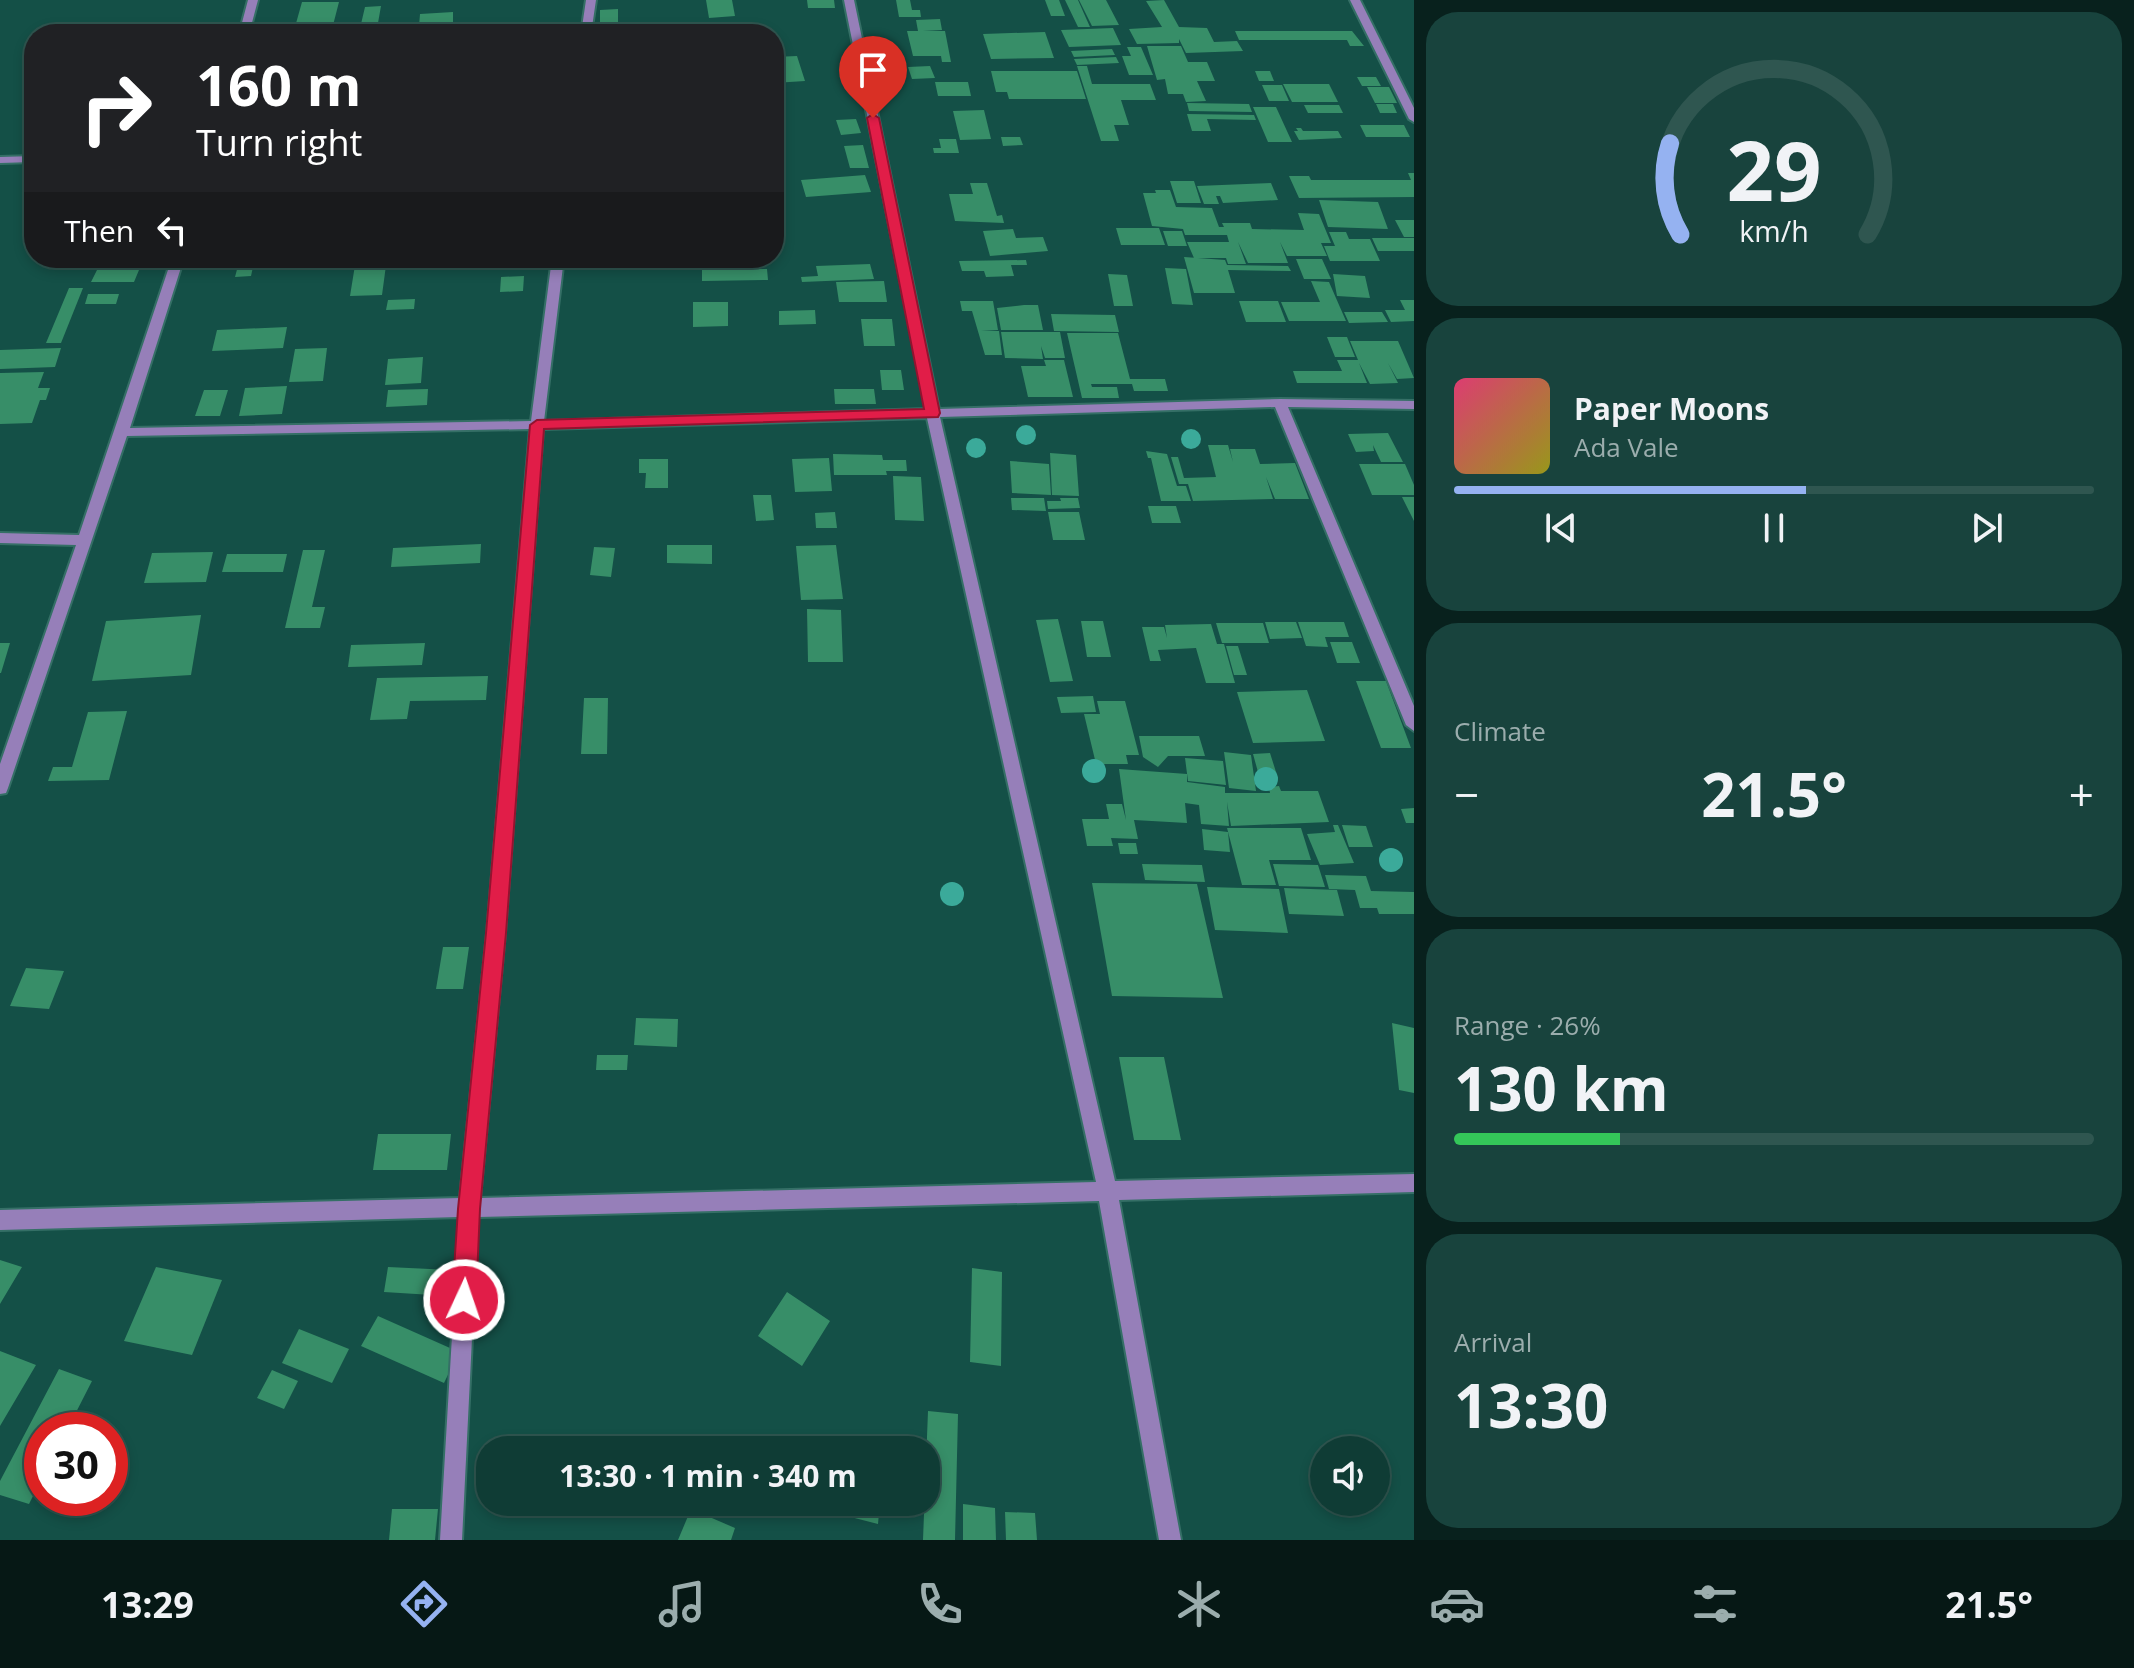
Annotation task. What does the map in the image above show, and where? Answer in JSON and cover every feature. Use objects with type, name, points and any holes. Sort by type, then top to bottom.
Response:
[{"type":"street","points":[[247,24],[253,0]]},
{"type":"street","points":[[587,24],[591,0]]},
{"type":"street","points":[[849,0],[933,413],[1107,1189],[1170,1540]]},
{"type":"street","points":[[1355,0],[1414,119]]},
{"type":"street","points":[[0,160],[24,159]]},
{"type":"street","points":[[0,788],[83,540],[124,432],[175,268]]},
{"type":"street","points":[[451,1540],[469,1209],[497,917],[537,425],[557,268]]},
{"type":"street","points":[[1280,403],[1414,725]]},
{"type":"street","points":[[124,432],[537,425],[1280,403],[1414,405]]},
{"type":"street","points":[[0,538],[83,540]]},
{"type":"street","points":[[0,1220],[1414,1183]]},
{"type":"building","points":[[706,0],[732,0],[735,16],[709,18]]},
{"type":"building","points":[[807,0],[834,0],[835,8],[808,8]]},
{"type":"building","points":[[896,0],[910,0],[912,10],[920,10],[921,17],[899,17]]},
{"type":"building","points":[[1045,0],[1059,0],[1065,16],[1051,16]]},
{"type":"building","points":[[1065,0],[1078,0],[1090,27],[1078,27]]},
{"type":"building","points":[[1079,0],[1106,0],[1119,25],[1092,26]]},
{"type":"building","points":[[1164,0],[1179,27],[1207,28],[1214,42],[1237,41],[1243,51],[1186,53],[1179,39],[1179,43],[1137,44],[1129,29],[1162,27],[1146,1]]},
{"type":"building","points":[[302,2],[339,2],[333,24],[296,24]]},
{"type":"building","points":[[381,6],[378,23],[361,24],[365,7]]},
{"type":"building","points":[[618,9],[618,24],[600,24],[600,10]]},
{"type":"building","points":[[453,12],[453,24],[419,24],[420,14]]},
{"type":"building","points":[[940,19],[942,30],[923,31],[945,31],[951,62],[942,62],[941,56],[913,56],[907,31],[918,31],[916,20]]},
{"type":"building","points":[[1113,28],[1121,45],[1069,47],[1061,30]]},
{"type":"building","points":[[1235,31],[1352,31],[1364,46],[1350,46],[1347,40],[1239,40]]},
{"type":"building","points":[[1045,32],[1054,58],[991,59],[983,34]]},
{"type":"building","points":[[1147,46],[1181,46],[1188,62],[1207,62],[1215,81],[1197,81],[1206,101],[1186,102],[1183,94],[1168,94],[1165,79],[1157,80]]},
{"type":"building","points":[[1127,47],[1141,47],[1153,75],[1129,75],[1122,56],[1131,56]]},
{"type":"building","points":[[1112,49],[1115,55],[1074,57],[1071,51]]},
{"type":"building","points":[[797,56],[805,81],[784,82],[784,57]]},
{"type":"building","points":[[1116,57],[1119,63],[1077,65],[1074,59]]},
{"type":"building","points":[[930,66],[935,78],[912,79],[908,67]]},
{"type":"building","points":[[1077,66],[1087,66],[1092,84],[1150,84],[1156,100],[1121,100],[1129,125],[1114,125],[1119,141],[1101,141]]},
{"type":"building","points":[[991,71],[1077,71],[1086,99],[1009,99],[1007,92],[996,92]]},
{"type":"building","points":[[1255,71],[1270,71],[1274,81],[1259,81]]},
{"type":"building","points":[[1357,77],[1376,77],[1381,86],[1362,86]]},
{"type":"building","points":[[935,82],[968,82],[971,96],[938,96]]},
{"type":"building","points":[[1283,84],[1329,84],[1338,102],[1292,102]]},
{"type":"building","points":[[1262,85],[1282,85],[1289,101],[1269,101]]},
{"type":"building","points":[[1367,87],[1389,87],[1397,103],[1375,103]]},
{"type":"building","points":[[1187,103],[1249,104],[1252,112],[1189,111]]},
{"type":"building","points":[[1376,104],[1393,104],[1397,113],[1380,113]]},
{"type":"building","points":[[1304,105],[1339,105],[1343,113],[1308,113]]},
{"type":"building","points":[[1253,107],[1276,107],[1292,142],[1268,142]]},
{"type":"building","points":[[984,110],[991,139],[960,140],[953,111]]},
{"type":"building","points":[[1187,114],[1254,115],[1256,120],[1207,119],[1211,131],[1192,131]]},
{"type":"building","points":[[856,119],[861,133],[841,135],[836,120]]},
{"type":"building","points":[[1360,125],[1404,125],[1410,137],[1366,137]]},
{"type":"building","points":[[1296,128],[1303,131],[1338,131],[1342,138],[1299,140],[1294,131],[1298,131]]},
{"type":"building","points":[[1001,137],[1020,137],[1023,145],[1003,146]]},
{"type":"building","points":[[939,139],[956,139],[959,153],[934,153],[933,148],[941,148]]},
{"type":"building","points":[[863,145],[869,168],[850,168],[844,146]]},
{"type":"building","points":[[1408,173],[1414,173],[1414,197],[1299,198],[1289,176],[1309,176],[1311,180],[1411,180]]},
{"type":"building","points":[[865,175],[871,192],[806,197],[801,180]]},
{"type":"building","points":[[1170,181],[1194,181],[1201,203],[1177,203]]},
{"type":"building","points":[[970,183],[987,183],[997,216],[1002,215],[1004,223],[955,221],[949,194],[973,194]]},
{"type":"building","points":[[1271,183],[1278,200],[1223,203],[1220,196],[1216,196],[1219,204],[1204,204],[1197,186]]},
{"type":"building","points":[[1155,190],[1170,190],[1176,207],[1212,208],[1219,227],[1224,227],[1222,223],[1250,223],[1252,229],[1304,230],[1298,213],[1319,214],[1331,243],[1321,243],[1327,256],[1287,256],[1280,242],[1288,263],[1248,263],[1238,242],[1246,264],[1228,264],[1226,258],[1194,258],[1187,242],[1229,242],[1227,235],[1185,235],[1183,229],[1152,226],[1143,193],[1156,193]]},
{"type":"building","points":[[1319,200],[1378,202],[1388,229],[1328,227]]},
{"type":"building","points":[[1395,220],[1414,220],[1414,237],[1404,237]]},
{"type":"building","points":[[1116,228],[1159,228],[1165,245],[1121,245]]},
{"type":"building","points":[[1013,229],[1016,238],[1043,237],[1048,251],[990,256],[983,231]]},
{"type":"building","points":[[1163,231],[1182,231],[1187,246],[1168,246]]},
{"type":"building","points":[[1329,232],[1346,232],[1349,239],[1370,239],[1380,261],[1330,261],[1324,246],[1335,246]]},
{"type":"building","points":[[1372,238],[1414,238],[1414,251],[1378,251]]},
{"type":"building","points":[[1184,257],[1225,260],[1227,265],[1288,266],[1291,271],[1228,270],[1235,293],[1194,293]]},
{"type":"building","points":[[1296,259],[1322,259],[1331,279],[1304,279]]},
{"type":"building","points":[[1026,260],[1027,265],[1011,265],[1014,276],[986,277],[984,271],[962,271],[959,261]]},
{"type":"building","points":[[870,264],[874,279],[802,282],[801,277],[818,276],[816,266]]},
{"type":"building","points":[[237,268],[253,268],[251,276],[235,277]]},
{"type":"building","points":[[355,268],[386,268],[382,295],[350,296]]},
{"type":"building","points":[[1165,268],[1186,269],[1193,305],[1172,304]]},
{"type":"building","points":[[767,269],[768,280],[702,281],[702,270]]},
{"type":"building","points":[[97,270],[139,270],[134,282],[91,282]]},
{"type":"building","points":[[1108,274],[1127,275],[1133,306],[1114,306]]},
{"type":"building","points":[[1333,274],[1365,276],[1370,298],[1337,296]]},
{"type":"building","points":[[524,276],[523,291],[500,292],[501,277]]},
{"type":"building","points":[[884,281],[887,302],[839,302],[836,282]]},
{"type":"building","points":[[1311,281],[1329,282],[1346,321],[1289,321],[1281,302],[1320,302]]},
{"type":"building","points":[[69,288],[83,288],[61,343],[46,343]]},
{"type":"building","points":[[88,294],[119,294],[116,304],[85,304]]},
{"type":"building","points":[[415,299],[414,309],[386,310],[388,300]]},
{"type":"building","points":[[1400,300],[1414,300],[1414,321],[1391,322],[1385,310],[1405,310]]},
{"type":"building","points":[[960,301],[993,301],[998,330],[981,331],[999,331],[1002,355],[985,355],[972,311],[962,311]]},
{"type":"building","points":[[1239,301],[1278,301],[1286,322],[1246,322]]},
{"type":"building","points":[[693,302],[728,302],[728,326],[693,327]]},
{"type":"building","points":[[1038,305],[1043,330],[1001,330],[997,308]]},
{"type":"building","points":[[815,310],[816,324],[779,325],[779,311]]},
{"type":"building","points":[[1344,312],[1382,312],[1388,322],[1349,323]]},
{"type":"building","points":[[1051,314],[1115,315],[1119,332],[1054,331]]},
{"type":"building","points":[[861,319],[892,319],[895,346],[864,346]]},
{"type":"building","points":[[287,327],[283,348],[212,351],[217,330]]},
{"type":"building","points":[[1001,332],[1060,332],[1065,358],[1045,358],[1041,346],[1043,359],[1005,358]]},
{"type":"building","points":[[1067,333],[1118,333],[1130,379],[1165,379],[1168,391],[1134,391],[1132,384],[1091,384],[1092,387],[1117,387],[1119,398],[1082,398]]},
{"type":"building","points":[[1327,337],[1347,337],[1355,357],[1335,357]]},
{"type":"building","points":[[1350,341],[1398,341],[1414,378],[1397,379],[1388,363],[1398,383],[1370,384],[1359,363],[1367,383],[1297,383],[1293,371],[1342,371],[1337,360],[1358,360]]},
{"type":"building","points":[[61,348],[55,367],[0,369],[0,350]]},
{"type":"building","points":[[327,348],[323,381],[289,382],[295,349]]},
{"type":"building","points":[[423,357],[421,383],[385,385],[388,359]]},
{"type":"building","points":[[1044,360],[1064,360],[1073,397],[1028,397],[1021,366],[1046,366]]},
{"type":"building","points":[[880,370],[901,370],[904,390],[882,390]]},
{"type":"building","points":[[44,372],[38,388],[50,388],[46,400],[40,400],[32,423],[0,424],[0,373]]},
{"type":"building","points":[[287,386],[282,414],[239,416],[245,388]]},
{"type":"building","points":[[428,389],[427,405],[386,407],[388,390]]},
{"type":"building","points":[[834,389],[874,389],[876,404],[835,404]]},
{"type":"building","points":[[204,390],[228,390],[220,416],[195,416]]},
{"type":"building","points":[[1388,433],[1403,462],[1381,462],[1373,445],[1374,451],[1356,452],[1348,434]]},
{"type":"building","points":[[1208,445],[1228,445],[1233,462],[1230,449],[1255,449],[1260,464],[1295,463],[1309,499],[1275,499],[1266,477],[1273,499],[1193,501],[1188,484],[1179,484],[1171,457],[1178,457],[1184,478],[1216,477]]},
{"type":"building","points":[[1146,451],[1167,454],[1177,486],[1186,486],[1191,501],[1161,501],[1151,458],[1148,458]]},
{"type":"building","points":[[1050,453],[1076,455],[1079,496],[1052,495]]},
{"type":"building","points":[[833,454],[882,455],[883,460],[906,460],[907,471],[886,471],[887,475],[834,475]]},
{"type":"building","points":[[829,458],[832,491],[795,492],[792,459]]},
{"type":"building","points":[[639,459],[668,459],[668,488],[645,488],[646,473],[639,473]]},
{"type":"building","points":[[1010,461],[1049,464],[1051,495],[1012,493]]},
{"type":"building","points":[[1359,464],[1405,464],[1414,485],[1414,495],[1372,495]]},
{"type":"building","points":[[893,476],[921,477],[924,521],[895,520]]},
{"type":"building","points":[[753,495],[771,495],[774,520],[756,521]]},
{"type":"building","points":[[1402,497],[1414,497],[1414,521]]},
{"type":"building","points":[[1011,498],[1044,498],[1046,511],[1012,510]]},
{"type":"building","points":[[1060,498],[1078,498],[1080,508],[1048,509],[1047,501],[1061,501]]},
{"type":"building","points":[[1148,506],[1176,506],[1181,523],[1152,523]]},
{"type":"building","points":[[835,512],[837,528],[816,528],[815,513]]},
{"type":"building","points":[[1048,512],[1079,512],[1085,540],[1053,540]]},
{"type":"building","points":[[481,544],[480,563],[391,567],[393,548]]},
{"type":"building","points":[[667,545],[712,545],[712,564],[667,563]]},
{"type":"building","points":[[836,545],[843,599],[801,600],[796,546]]},
{"type":"building","points":[[594,547],[615,548],[611,577],[590,575]]},
{"type":"building","points":[[303,550],[325,550],[312,607],[325,607],[320,628],[285,628]]},
{"type":"building","points":[[213,552],[206,582],[144,583],[152,553]]},
{"type":"building","points":[[227,554],[287,554],[283,572],[222,572]]},
{"type":"building","points":[[807,609],[841,610],[843,662],[808,662]]},
{"type":"building","points":[[201,615],[191,675],[92,681],[106,621]]},
{"type":"building","points":[[1058,619],[1073,681],[1050,682],[1036,620]]},
{"type":"building","points":[[1081,621],[1103,621],[1111,657],[1087,657]]},
{"type":"building","points":[[1265,622],[1296,622],[1302,638],[1270,639]]},
{"type":"building","points":[[1298,622],[1344,622],[1349,637],[1325,637],[1328,647],[1306,646]]},
{"type":"building","points":[[1216,623],[1263,623],[1269,643],[1222,643]]},
{"type":"building","points":[[1211,624],[1217,644],[1224,644],[1235,683],[1206,683],[1196,648],[1158,650],[1161,661],[1150,661],[1142,627],[1164,627],[1167,638],[1165,625]]},
{"type":"building","points":[[1330,642],[1352,642],[1360,663],[1337,663]]},
{"type":"building","points":[[0,643],[10,643],[1,673],[0,673]]},
{"type":"building","points":[[425,643],[422,665],[348,667],[351,645]]},
{"type":"building","points":[[1226,646],[1238,646],[1247,675],[1234,675]]},
{"type":"building","points":[[488,676],[486,700],[410,701],[407,719],[370,720],[377,678]]},
{"type":"building","points":[[1356,681],[1386,681],[1411,748],[1381,748]]},
{"type":"building","points":[[1307,690],[1325,741],[1253,743],[1237,692]]},
{"type":"building","points":[[1093,696],[1096,712],[1061,713],[1057,697]]},
{"type":"building","points":[[584,698],[608,698],[607,754],[581,754]]},
{"type":"building","points":[[1097,701],[1125,701],[1139,755],[1126,755],[1128,764],[1096,764],[1084,714],[1100,714]]},
{"type":"building","points":[[127,711],[109,780],[48,781],[53,767],[72,767],[88,712]]},
{"type":"building","points":[[1139,736],[1199,736],[1205,756],[1168,756],[1158,767],[1143,757]]},
{"type":"building","points":[[1224,752],[1251,755],[1256,791],[1229,788]]},
{"type":"building","points":[[1270,753],[1276,772],[1258,772],[1253,754]]},
{"type":"building","points":[[1185,758],[1223,761],[1226,785],[1188,781]]},
{"type":"building","points":[[1119,769],[1187,774],[1187,782],[1225,787],[1225,793],[1270,793],[1269,787],[1279,786],[1281,791],[1318,791],[1329,822],[1231,826],[1227,802],[1229,826],[1201,824],[1199,805],[1185,803],[1187,823],[1134,820],[1138,839],[1111,838],[1113,846],[1087,846],[1082,819],[1109,819],[1106,804],[1122,804],[1126,820]]},
{"type":"building","points":[[1414,808],[1414,823],[1406,823],[1401,809]]},
{"type":"building","points":[[1333,825],[1338,825],[1354,863],[1320,865],[1307,834],[1335,832]]},
{"type":"building","points":[[1342,825],[1366,826],[1373,847],[1349,847]]},
{"type":"building","points":[[1227,828],[1301,828],[1311,860],[1269,860],[1276,885],[1242,885]]},
{"type":"building","points":[[1202,829],[1228,832],[1230,852],[1204,850]]},
{"type":"building","points":[[1118,843],[1136,843],[1138,854],[1120,854]]},
{"type":"building","points":[[1142,864],[1202,865],[1205,882],[1145,880]]},
{"type":"building","points":[[1273,864],[1318,865],[1325,887],[1279,886]]},
{"type":"building","points":[[1325,875],[1366,876],[1371,891],[1414,892],[1414,914],[1379,914],[1377,908],[1360,908],[1355,890],[1329,889]]},
{"type":"building","points":[[1092,883],[1197,884],[1223,998],[1112,996]]},
{"type":"building","points":[[1207,887],[1279,889],[1288,933],[1215,930]]},
{"type":"building","points":[[1284,888],[1337,890],[1344,916],[1289,914]]},
{"type":"building","points":[[443,947],[469,947],[463,989],[436,989]]},
{"type":"building","points":[[26,968],[64,971],[49,1009],[10,1006]]},
{"type":"building","points":[[636,1018],[678,1019],[677,1047],[634,1045]]},
{"type":"building","points":[[1392,1023],[1414,1028],[1414,1093],[1399,1090]]},
{"type":"building","points":[[597,1055],[628,1055],[627,1070],[596,1070]]},
{"type":"building","points":[[1119,1057],[1164,1057],[1181,1140],[1134,1140]]},
{"type":"building","points":[[378,1134],[451,1134],[447,1170],[373,1170]]},
{"type":"building","points":[[0,1260],[22,1267],[0,1304]]},
{"type":"building","points":[[156,1267],[222,1280],[192,1355],[124,1341]]},
{"type":"building","points":[[388,1267],[451,1270],[448,1296],[384,1292]]},
{"type":"building","points":[[972,1268],[1002,1272],[1001,1366],[970,1362]]},
{"type":"building","points":[[787,1292],[830,1321],[802,1366],[758,1336]]},
{"type":"building","points":[[378,1316],[459,1352],[444,1383],[361,1346]]},
{"type":"building","points":[[299,1329],[349,1349],[332,1383],[282,1363]]},
{"type":"building","points":[[0,1351],[36,1365],[0,1426]]},
{"type":"building","points":[[59,1369],[92,1381],[76,1412],[36,1412]]},
{"type":"building","points":[[272,1370],[298,1381],[284,1409],[257,1398]]},
{"type":"building","points":[[928,1411],[958,1414],[955,1540],[923,1540],[924,1516],[940,1516],[940,1436],[927,1436]]},
{"type":"building","points":[[24,1435],[24,1502],[0,1495],[0,1481]]},
{"type":"building","points":[[963,1504],[995,1508],[996,1540],[963,1540]]},
{"type":"building","points":[[392,1509],[438,1509],[435,1540],[389,1540]]},
{"type":"building","points":[[1005,1512],[1035,1513],[1037,1540],[1006,1540]]},
{"type":"building","points":[[688,1516],[707,1516],[735,1528],[731,1540],[678,1540]]},
{"type":"building","points":[[847,1516],[879,1516],[878,1524]]},
{"type":"route","points":[[464,1300],[469,1209],[496,933],[537,425],[933,413],[873,118]]}]
